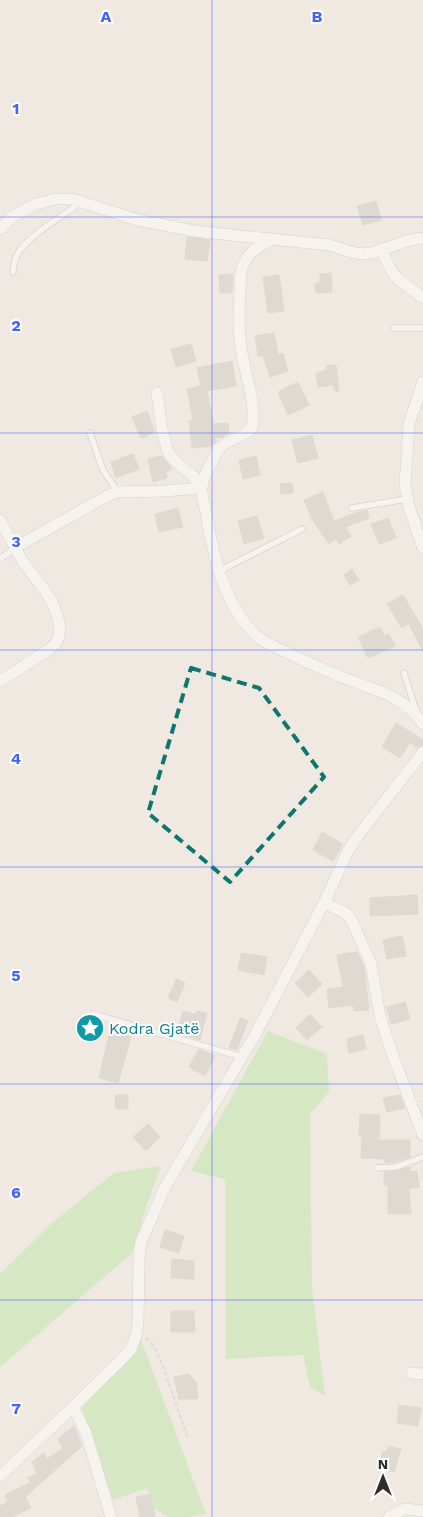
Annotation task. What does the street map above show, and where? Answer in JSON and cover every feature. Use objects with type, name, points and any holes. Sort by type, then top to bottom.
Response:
[{"type":"street","points":[[0,229],[13,216],[36,204],[63,198],[83,201],[115,213],[194,232],[329,245],[355,253],[365,254],[406,241],[423,238]]},
{"type":"street","points":[[201,488],[219,448],[224,443],[240,438],[252,428],[253,412],[242,358],[239,332],[242,272],[243,263],[248,254],[271,240]]},
{"type":"street","points":[[381,250],[392,272],[398,279],[423,298]]},
{"type":"street","points":[[423,382],[409,424],[405,485],[407,499],[423,548]]},
{"type":"street","points":[[157,393],[162,429],[168,452],[173,459],[194,477],[201,488],[213,551],[219,571],[232,604],[250,630],[260,639],[347,679],[385,692],[406,705],[420,719]]},
{"type":"street","points":[[16,547],[98,500],[118,492],[201,488]]},
{"type":"street","points":[[0,520],[21,558],[54,604],[60,634],[59,640],[50,649],[0,681]]},
{"type":"street","points":[[0,1476],[73,1408],[130,1349],[137,1330],[141,1242],[146,1227],[165,1188],[279,990],[324,903],[347,853],[357,837],[423,752]]},
{"type":"street","points":[[324,903],[346,913],[351,919],[371,964],[380,1016],[423,1135]]},
{"type":"street","points":[[73,1408],[86,1433],[111,1517]]},
{"type":"street","points":[[389,1517],[405,1509],[423,1511]]},
{"type":"lane","points":[[14,272],[14,262],[17,253],[26,243],[83,201]]},
{"type":"lane","points":[[394,328],[423,328]]},
{"type":"lane","points":[[90,433],[103,470],[118,492]]},
{"type":"lane","points":[[352,508],[407,499]]},
{"type":"lane","points":[[219,571],[302,529]]},
{"type":"lane","points":[[0,559],[16,547]]},
{"type":"lane","points":[[404,673],[420,719]]},
{"type":"lane","points":[[93,1014],[242,1057]]},
{"type":"lane","points":[[377,1168],[396,1167],[423,1157]]},
{"type":"path","points":[[137,1330],[153,1344],[162,1363],[188,1439]]},
{"type":"highlighted area","points":[[191,668],[259,688],[324,777],[230,882],[148,813]]},
{"type":"green space","points":[[268,1031],[327,1054],[329,1092],[310,1114],[312,1287],[325,1396],[310,1387],[303,1355],[226,1359],[225,1179],[191,1171]]},
{"type":"green space","points":[[161,1166],[132,1253],[0,1367],[0,1274],[52,1223],[114,1173]]},
{"type":"green space","points":[[140,1337],[206,1514],[168,1517],[154,1508],[147,1488],[113,1500],[82,1408],[115,1371]]},
{"type":"building","points":[[376,201],[381,220],[363,225],[357,206]]},
{"type":"building","points":[[187,237],[210,240],[207,261],[185,259]]},
{"type":"building","points":[[331,273],[332,292],[316,293],[315,283],[320,283],[320,274]]},
{"type":"building","points":[[233,274],[232,293],[220,293],[219,275]]},
{"type":"building","points":[[279,275],[284,311],[268,313],[263,277]]},
{"type":"building","points":[[274,333],[278,355],[283,353],[288,371],[270,377],[263,356],[258,356],[255,336]]},
{"type":"building","points":[[191,344],[196,361],[176,367],[171,349]]},
{"type":"building","points":[[232,361],[236,386],[207,391],[213,424],[228,423],[229,433],[215,438],[216,441],[212,446],[192,448],[189,421],[193,420],[187,389],[201,386],[197,368]]},
{"type":"building","points":[[336,365],[339,391],[336,392],[333,385],[318,387],[316,374],[327,369],[326,366]]},
{"type":"building","points":[[298,382],[309,405],[288,415],[278,392]]},
{"type":"building","points":[[147,411],[155,432],[141,438],[132,417]]},
{"type":"building","points":[[312,435],[318,458],[298,463],[292,440]]},
{"type":"building","points":[[133,454],[139,469],[116,478],[111,462]]},
{"type":"building","points":[[162,456],[171,470],[166,471],[167,478],[153,482],[148,459]]},
{"type":"building","points":[[256,456],[260,475],[243,479],[239,460]]},
{"type":"building","points":[[292,483],[293,493],[281,494],[280,484]]},
{"type":"building","points":[[323,492],[334,521],[367,510],[369,518],[345,527],[351,536],[339,544],[336,539],[329,544],[312,519],[304,500]]},
{"type":"building","points":[[178,508],[183,527],[159,532],[155,514]]},
{"type":"building","points":[[257,516],[264,538],[244,544],[238,521]]},
{"type":"building","points":[[388,518],[396,538],[379,544],[371,524]]},
{"type":"building","points":[[352,569],[359,580],[350,585],[344,575]]},
{"type":"building","points":[[403,595],[423,629],[423,651],[409,624],[402,628],[387,604]]},
{"type":"building","points":[[380,627],[384,636],[389,634],[395,646],[368,658],[358,637]]},
{"type":"building","points":[[396,723],[423,740],[423,745],[417,748],[410,742],[400,758],[382,747]]},
{"type":"building","points":[[322,832],[343,844],[333,861],[313,850]]},
{"type":"building","points":[[417,895],[418,914],[370,916],[370,898]]},
{"type":"building","points":[[402,936],[406,956],[387,959],[383,940]]},
{"type":"building","points":[[357,952],[364,966],[369,1010],[354,1011],[353,1005],[329,1008],[327,989],[343,987],[337,955]]},
{"type":"building","points":[[241,953],[267,957],[264,975],[238,970]]},
{"type":"building","points":[[309,970],[322,984],[308,997],[295,983]]},
{"type":"building","points":[[176,979],[185,983],[177,1002],[168,998]]},
{"type":"building","points":[[405,1002],[410,1019],[391,1024],[387,1007]]},
{"type":"building","points":[[183,1011],[196,1014],[197,1011],[207,1013],[200,1040],[177,1033]]},
{"type":"building","points":[[310,1014],[322,1027],[307,1040],[296,1028]]},
{"type":"building","points":[[240,1018],[248,1021],[237,1050],[229,1048]]},
{"type":"building","points":[[110,1031],[131,1037],[118,1083],[99,1078]]},
{"type":"building","points":[[363,1035],[366,1049],[349,1053],[347,1039]]},
{"type":"building","points":[[199,1049],[215,1056],[205,1076],[189,1067]]},
{"type":"building","points":[[115,1095],[128,1095],[128,1109],[116,1109]]},
{"type":"building","points":[[400,1095],[405,1108],[387,1112],[383,1098]]},
{"type":"building","points":[[360,1114],[380,1115],[379,1140],[410,1140],[410,1157],[385,1163],[385,1159],[361,1158]]},
{"type":"building","points":[[148,1124],[160,1137],[146,1151],[133,1137]]},
{"type":"building","points":[[410,1167],[410,1172],[417,1171],[419,1187],[409,1189],[411,1214],[388,1214],[388,1185],[384,1185],[384,1172]]},
{"type":"building","points":[[165,1230],[184,1236],[179,1253],[160,1247]]},
{"type":"building","points":[[172,1259],[194,1261],[194,1279],[171,1278]]},
{"type":"building","points":[[171,1311],[194,1311],[195,1332],[171,1332]]},
{"type":"building","points":[[189,1374],[196,1382],[198,1399],[179,1399],[174,1377]]},
{"type":"building","points":[[399,1405],[421,1408],[418,1426],[397,1423]]},
{"type":"building","points":[[74,1426],[82,1446],[25,1497],[31,1508],[12,1517],[0,1517],[0,1506],[8,1502],[5,1495],[31,1482],[28,1478],[37,1474],[32,1462],[44,1453],[47,1459],[63,1448],[58,1439]]},
{"type":"building","points":[[388,1446],[401,1449],[394,1472],[378,1468],[383,1451],[387,1452]]},
{"type":"building","points":[[151,1494],[155,1517],[140,1517],[136,1497]]},
{"type":"place","name":"Kodra Gjatë","points":[[90,1028]]}]
